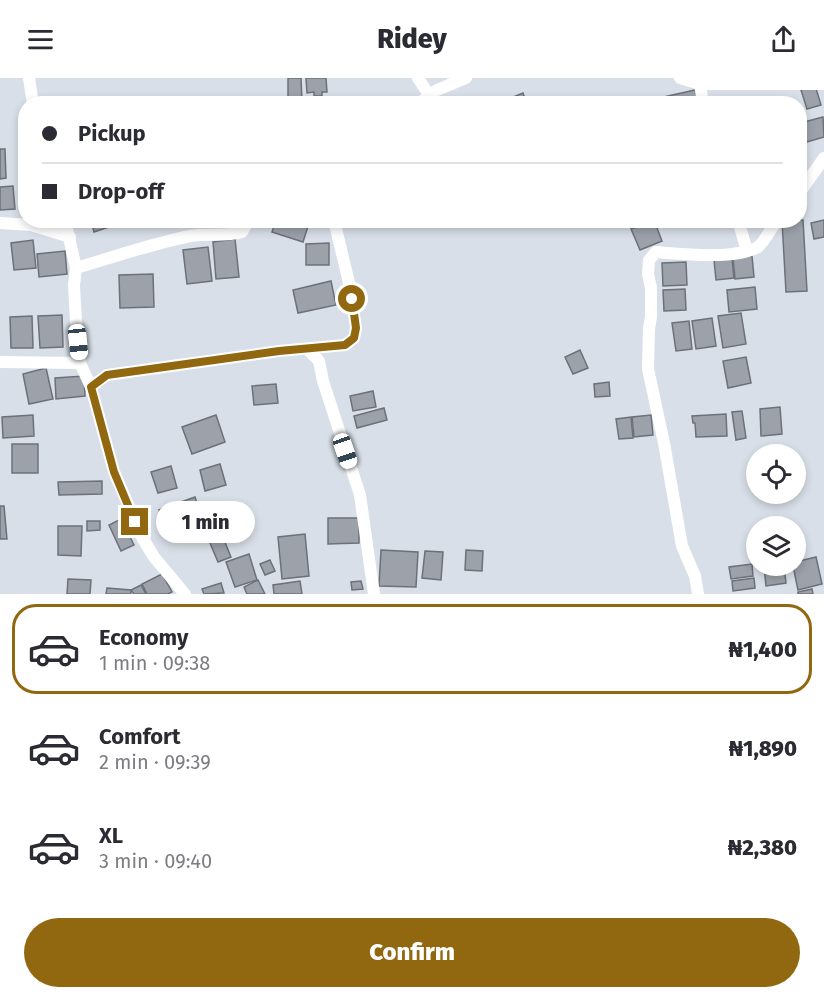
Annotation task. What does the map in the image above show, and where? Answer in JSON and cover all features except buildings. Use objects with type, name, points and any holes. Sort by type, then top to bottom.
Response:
[{"type":"street","points":[[29,78],[32,96]]},
{"type":"street","points":[[418,78],[429,95],[449,82],[466,78]]},
{"type":"street","points":[[680,78],[700,84],[824,84]]},
{"type":"street","points":[[700,84],[702,96]]},
{"type":"street","points":[[807,182],[824,158]]},
{"type":"street","points":[[0,223],[18,224]]},
{"type":"street","points":[[41,228],[70,237]]},
{"type":"street","points":[[67,228],[76,268],[74,285],[80,363],[91,387],[114,472],[126,505],[143,539],[185,594]]},
{"type":"street","points":[[76,268],[149,246],[192,236],[231,235],[242,232],[244,228]]},
{"type":"street","points":[[91,387],[107,375],[279,351],[345,345],[354,338],[356,328],[350,287],[336,228]]},
{"type":"street","points":[[740,228],[747,251]]},
{"type":"street","points":[[698,594],[695,576],[682,546],[648,369],[651,317],[651,288],[648,274],[650,260],[656,252],[724,255],[747,251],[760,246],[772,228]]},
{"type":"street","points":[[328,347],[320,361],[323,381],[360,495],[374,594]]},
{"type":"street","points":[[308,350],[320,361]]},
{"type":"street","points":[[0,362],[80,363]]},
{"type":"route","points":[[135,522],[114,472],[91,387],[107,375],[279,351],[345,345],[354,338],[356,328],[352,299]]}]
